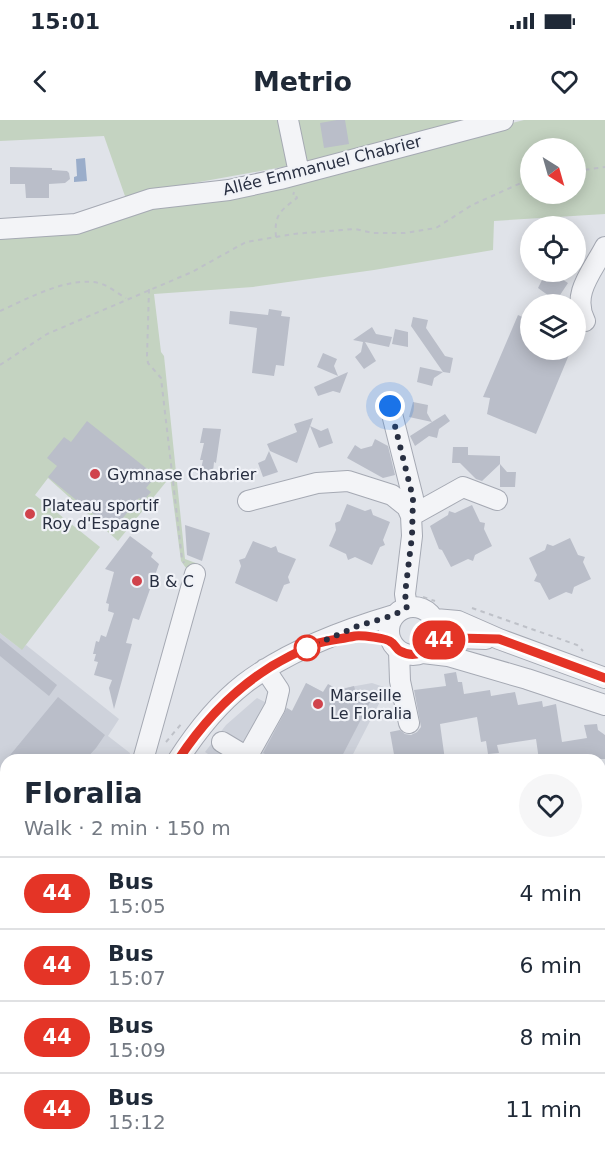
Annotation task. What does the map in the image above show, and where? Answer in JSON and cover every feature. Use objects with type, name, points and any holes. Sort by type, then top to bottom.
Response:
[{"type":"street","points":[[288,120],[296,181]]},
{"type":"street","name":"Allée Emmanuel Chabrier","points":[[0,229],[76,224],[151,199],[296,181],[503,120]]},
{"type":"street","points":[[580,294],[605,247]]},
{"type":"street","points":[[390,406],[413,498],[412,536],[406,586],[408,606]]},
{"type":"street","points":[[248,501],[317,483],[348,481],[392,495],[406,507],[411,516]]},
{"type":"street","points":[[411,516],[463,487],[497,500]]},
{"type":"street","points":[[145,754],[195,574]]},
{"type":"street","points":[[408,606],[390,623],[388,632],[395,646],[409,723]]},
{"type":"street","points":[[182,754],[217,710],[243,685],[266,669],[315,644],[408,606],[437,611],[499,639],[603,677],[600,703],[448,656],[429,647]]},
{"type":"street","points":[[429,647],[437,633],[437,611]]},
{"type":"street","points":[[315,644],[360,635],[415,655],[429,647],[457,638],[499,639]]},
{"type":"street","points":[[252,754],[275,707],[279,690],[266,669]]},
{"type":"street","points":[[222,742],[241,754]]},
{"type":"path","points":[[586,170],[605,167]]},
{"type":"path","points":[[276,237],[277,216],[297,198],[293,196],[296,181]]},
{"type":"path","points":[[0,365],[47,334],[192,272],[246,242],[355,229],[373,233],[405,233],[436,228],[472,205],[520,183]]},
{"type":"path","points":[[0,311],[64,285],[80,283],[101,284],[127,298]]},
{"type":"path","points":[[150,289],[148,363],[161,378],[182,559],[195,574]]},
{"type":"path","points":[[408,606],[437,611]]},
{"type":"path","points":[[463,608],[488,612],[577,645],[589,656]]},
{"type":"shaded area","points":[[0,633],[21,649],[26,645],[119,719],[108,736],[130,753],[130,754],[0,754]]},
{"type":"shaded area","points":[[306,683],[323,692],[372,683],[387,688],[353,754],[208,754],[205,752],[226,725],[257,698],[281,710],[284,706],[292,711]]},
{"type":"green space","points":[[0,120],[476,120],[288,166],[155,190],[126,199],[104,136],[0,141]]},
{"type":"green space","points":[[524,120],[605,120],[605,214],[520,216],[520,219],[494,221],[493,250],[253,287],[154,294],[161,352],[164,356],[185,559],[201,565],[186,568],[181,561],[170,477],[118,541],[48,478],[35,495],[100,547],[22,650],[0,633],[0,233],[132,209],[394,152]]},
{"type":"water","points":[[85,158],[87,181],[74,182],[74,177],[77,176],[76,159]]},
{"type":"building","points":[[345,120],[349,144],[324,148],[320,123]]},
{"type":"building","points":[[10,167],[52,168],[52,170],[67,171],[70,179],[65,183],[49,184],[49,198],[26,198],[25,184],[10,184]]},
{"type":"building","points":[[541,282],[568,283],[561,294],[546,294],[538,288]]},
{"type":"building","points":[[269,309],[282,311],[281,316],[290,317],[284,366],[276,365],[274,376],[252,373],[257,328],[229,324],[230,311],[268,315]]},
{"type":"building","points":[[518,315],[520,316],[520,360],[567,360],[536,434],[487,414],[490,398],[483,397]]},
{"type":"building","points":[[413,317],[428,320],[426,328],[445,356],[453,358],[450,373],[443,372],[411,326]]},
{"type":"building","points":[[372,327],[376,334],[392,337],[389,347],[365,342],[376,361],[364,369],[355,357],[361,352],[363,342],[353,340]]},
{"type":"building","points":[[395,329],[408,332],[408,347],[392,344]]},
{"type":"building","points":[[323,353],[337,359],[334,366],[338,376],[317,367]]},
{"type":"building","points":[[420,367],[443,372],[434,378],[432,386],[417,382]]},
{"type":"building","points":[[348,372],[340,393],[333,391],[318,396],[314,387]]},
{"type":"building","points":[[413,402],[428,405],[427,413],[432,422],[409,417]]},
{"type":"building","points":[[445,414],[450,421],[439,429],[437,438],[429,436],[415,446],[410,436]]},
{"type":"building","points":[[313,418],[297,463],[270,451],[267,444],[297,432],[294,424]]},
{"type":"building","points":[[87,421],[156,476],[146,488],[151,492],[143,501],[139,498],[113,530],[48,477],[57,466],[47,458],[64,437],[71,442]]},
{"type":"building","points":[[310,426],[321,431],[328,428],[333,443],[319,448]]},
{"type":"building","points":[[203,428],[221,429],[213,472],[201,469],[203,460],[200,460],[204,443],[200,443]]},
{"type":"building","points":[[375,439],[388,446],[395,475],[383,478],[347,458],[355,445],[361,449],[372,446]]},
{"type":"building","points":[[453,447],[468,447],[468,455],[500,456],[500,464],[482,481],[476,479],[460,463],[452,463]]},
{"type":"building","points":[[269,451],[278,472],[263,477],[258,463],[265,460]]},
{"type":"building","points":[[500,464],[507,472],[516,472],[515,487],[500,487]]},
{"type":"building","points":[[347,504],[365,511],[371,509],[373,515],[390,522],[383,540],[385,545],[380,547],[372,565],[355,557],[348,560],[346,554],[329,546],[336,530],[335,523],[340,521]]},
{"type":"building","points":[[472,505],[480,522],[485,523],[484,529],[492,546],[475,555],[473,561],[468,559],[451,567],[442,550],[439,549],[430,526],[448,515],[449,511],[455,513]]},
{"type":"building","points":[[185,525],[210,533],[202,561],[187,555]]},
{"type":"building","points":[[130,536],[153,553],[151,557],[159,564],[139,620],[133,618],[126,643],[132,644],[114,709],[109,688],[112,680],[94,675],[98,662],[94,661],[96,654],[93,654],[96,641],[99,642],[101,635],[106,637],[114,613],[108,611],[109,604],[106,603],[114,572],[105,569]]},
{"type":"building","points":[[570,538],[578,555],[585,557],[583,562],[591,579],[574,587],[572,594],[566,592],[549,600],[540,583],[534,581],[537,575],[529,558],[545,550],[547,544],[553,546]]},
{"type":"building","points":[[253,541],[271,548],[276,546],[278,552],[296,559],[288,577],[290,583],[284,585],[277,602],[235,583],[241,566],[239,560],[245,558]]},
{"type":"building","points":[[0,638],[57,685],[49,696],[0,656]]},
{"type":"building","points":[[456,672],[458,682],[462,682],[464,694],[490,690],[491,696],[515,692],[518,705],[542,701],[543,707],[556,704],[562,742],[587,738],[584,725],[597,724],[598,730],[605,735],[605,754],[538,754],[536,739],[497,745],[499,753],[488,754],[486,741],[481,742],[477,717],[440,724],[444,754],[394,754],[390,732],[400,730],[411,735],[421,727],[414,690],[446,686],[444,674]]},
{"type":"building","points":[[306,683],[323,692],[328,684],[339,690],[354,686],[357,696],[370,702],[343,754],[263,753],[287,708],[292,711]]},
{"type":"building","points":[[58,697],[105,735],[90,754],[11,754]]},
{"type":"bus line","name":"44","points":[[182,754],[217,710],[243,685],[273,665],[315,644],[360,635],[391,641],[399,651],[415,655],[430,648],[435,640],[499,639],[605,678]]},
{"type":"place","name":"Gymnase Chabrier","points":[[95,474]]},
{"type":"place","name":"Plateau sportif Roy d'Espagne","points":[[30,514]]},
{"type":"place","name":"B & C","points":[[137,581]]},
{"type":"place","name":"Marseille Le Floralia","points":[[318,704]]},
{"type":"route","points":[[307,648],[358,626],[394,615],[407,607],[405,594],[412,536],[413,498],[390,406]]}]
